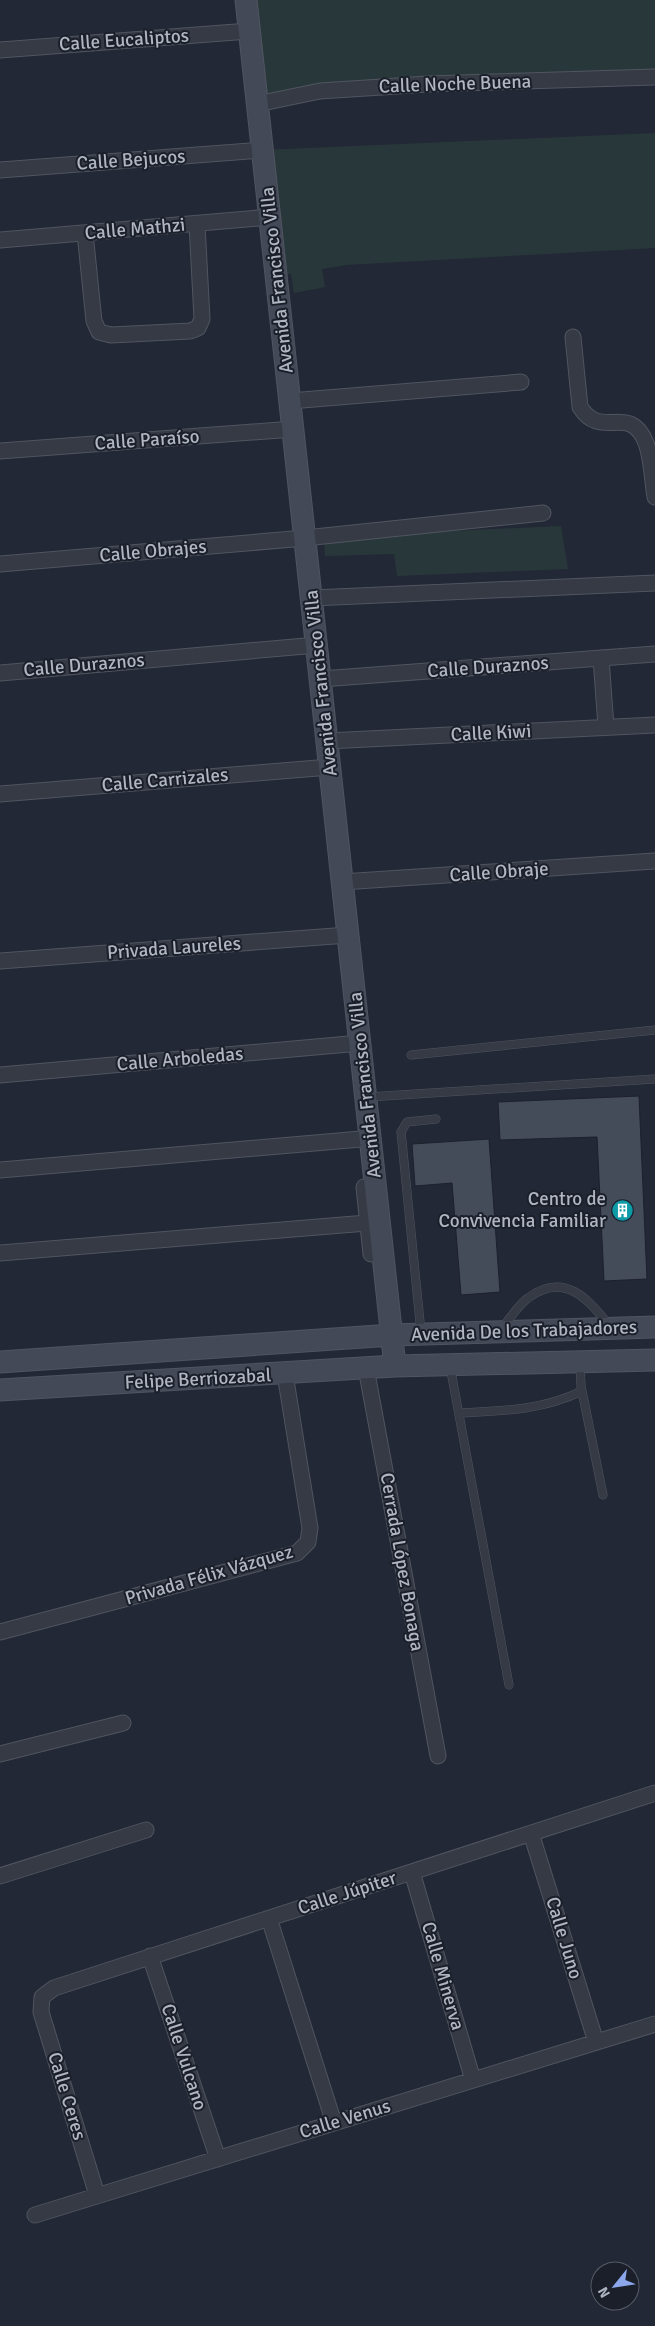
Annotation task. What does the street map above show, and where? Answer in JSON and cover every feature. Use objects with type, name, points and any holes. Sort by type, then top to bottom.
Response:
[{"type":"street","name":"Avenida Francisco Villa","points":[[246,0],[360,1043],[362,1102],[395,1366]]},
{"type":"street","name":"Calle Eucaliptos","points":[[0,50],[249,31]]},
{"type":"street","name":"Calle Noche Buena","points":[[257,104],[320,91],[428,84],[655,77]]},
{"type":"street","name":"Calle Bejucos","points":[[0,170],[262,150]]},
{"type":"street","name":"Calle Mathzi","points":[[0,240],[270,218]]},
{"type":"street","points":[[85,233],[94,321],[100,332],[111,335],[190,331],[198,328],[202,319],[197,224]]},
{"type":"street","points":[[573,337],[580,407],[586,416],[597,423],[624,421],[638,429],[646,443],[655,497]]},
{"type":"street","points":[[290,401],[521,382]]},
{"type":"street","name":"Calle Paraíso","points":[[0,450],[293,428]]},
{"type":"street","name":"Calle Obrajes","points":[[0,564],[305,538],[544,513]]},
{"type":"street","points":[[312,598],[655,583]]},
{"type":"street","name":"Calle Duraznos","points":[[0,673],[317,645]]},
{"type":"street","name":"Calle Duraznos","points":[[321,679],[655,654]]},
{"type":"street","points":[[602,658],[606,727]]},
{"type":"street","name":"Calle Kiwi","points":[[327,741],[655,725]]},
{"type":"street","name":"Calle Carrizales","points":[[0,794],[330,767]]},
{"type":"street","name":"Calle Obraje","points":[[342,882],[655,861]]},
{"type":"street","name":"Privada Laureles","points":[[0,961],[348,935]]},
{"type":"street","name":"Calle Arboledas","points":[[0,1075],[360,1043]]},
{"type":"street","points":[[362,1102],[361,1139],[363,1171]]},
{"type":"street","points":[[0,1170],[361,1139]]},
{"type":"street","points":[[364,1186],[370,1254]]},
{"type":"street","points":[[0,1252],[368,1223]]},
{"type":"street","name":"Avenida De los Trabajadores","points":[[392,1335],[655,1327]]},
{"type":"street","name":"Felipe Berriozabal","points":[[0,1362],[392,1335]]},
{"type":"street","name":"Avenida De los Trabajadores","points":[[395,1366],[655,1360]]},
{"type":"street","name":"Felipe Berriozabal","points":[[0,1390],[395,1366]]},
{"type":"street","name":"Cerrada López Bonaga","points":[[366,1368],[438,1756]]},
{"type":"street","name":"Privada Félix Vázquez","points":[[0,1632],[297,1553],[308,1542],[310,1528],[286,1374]]},
{"type":"street","points":[[0,1754],[123,1723]]},
{"type":"street","name":"Calle Júpiter","points":[[42,1997],[54,1988],[150,1956],[531,1833],[654,1797]]},
{"type":"street","points":[[0,1876],[146,1830]]},
{"type":"street","name":"Calle Juno","points":[[531,1833],[596,2042]]},
{"type":"street","name":"Calle Minerva","points":[[412,1872],[473,2080]]},
{"type":"street","points":[[270,1918],[334,2123]]},
{"type":"street","name":"Calle Vulcano","points":[[150,1956],[218,2159]]},
{"type":"street","name":"Calle Ceres","points":[[42,1997],[41,2012],[97,2195]]},
{"type":"street","name":"Calle Venus","points":[[35,2214],[655,2024]]},
{"type":"lane","points":[[411,1055],[655,1030]]},
{"type":"lane","points":[[362,1102],[655,1079]]},
{"type":"lane","points":[[422,1334],[401,1132],[407,1122],[436,1119]]},
{"type":"lane","points":[[500,1332],[527,1298],[545,1289],[562,1288],[579,1293],[594,1305],[611,1329]]},
{"type":"lane","points":[[580,1362],[582,1391],[603,1495]]},
{"type":"lane","points":[[450,1364],[510,1685]]},
{"type":"lane","points":[[460,1413],[527,1409],[561,1401],[582,1391]]},
{"type":"shaded area","points":[[247,0],[655,0],[655,79],[317,99],[259,113]]},
{"type":"shaded area","points":[[655,133],[655,248],[346,265],[322,269],[325,287],[294,293],[291,274],[276,276],[263,150]]},
{"type":"shaded area","points":[[561,526],[568,569],[397,576],[394,554],[325,556],[324,537]]},
{"type":"building","name":"Centro de Convivencia Familiar","points":[[639,1096],[647,1279],[604,1281],[597,1137],[500,1140],[498,1102]]},
{"type":"building","name":"Centro de Convivencia Familiar","points":[[489,1139],[500,1292],[461,1295],[452,1183],[415,1186],[412,1144]]},
{"type":"place","name":"Centro de Convivencia Familiar","points":[[622,1210]]}]
